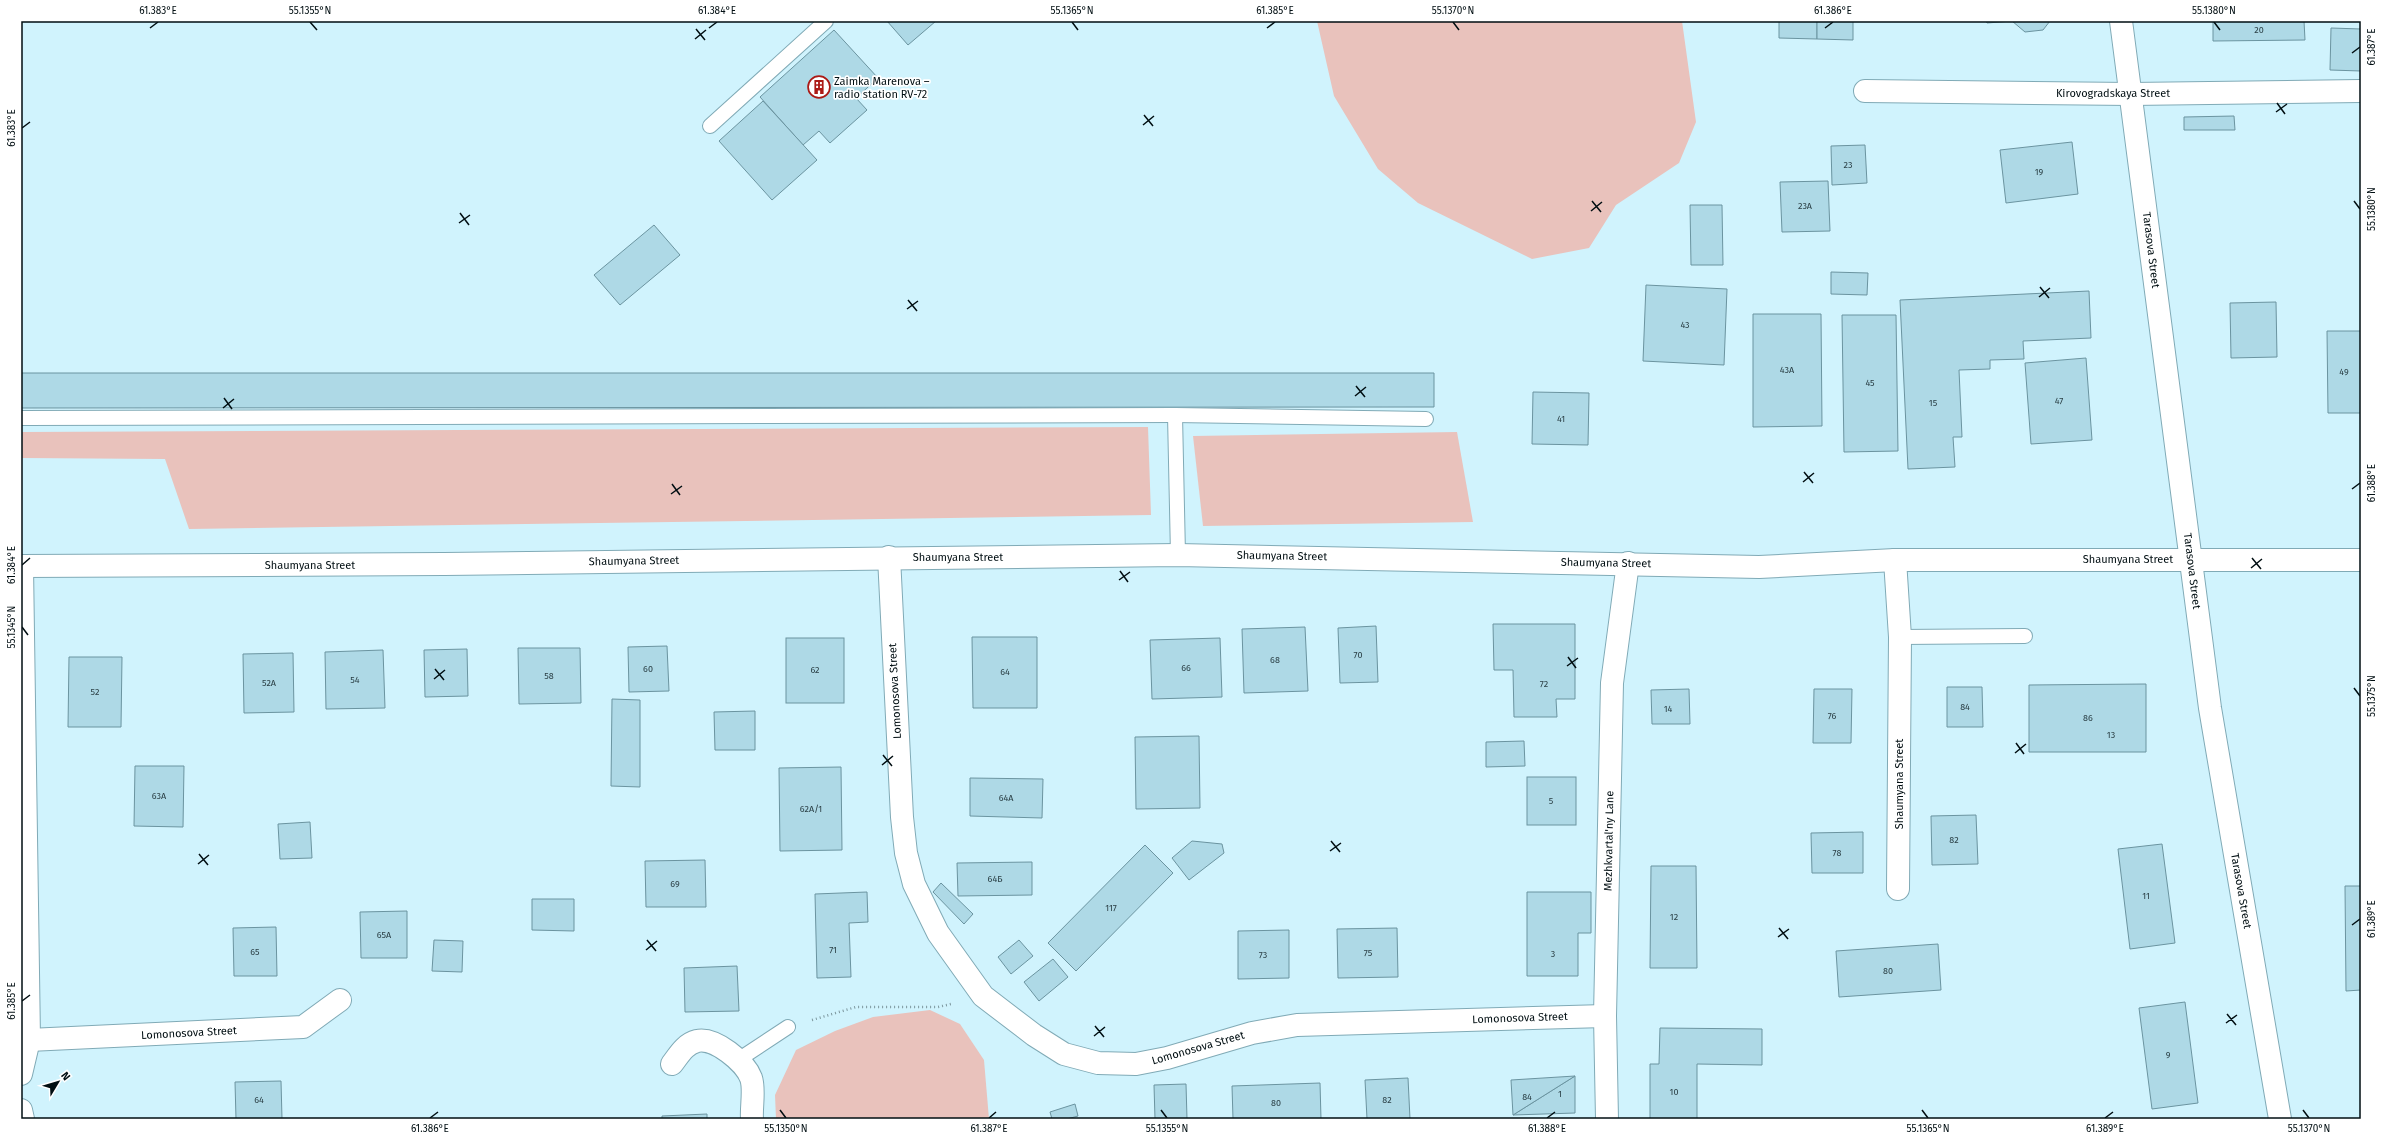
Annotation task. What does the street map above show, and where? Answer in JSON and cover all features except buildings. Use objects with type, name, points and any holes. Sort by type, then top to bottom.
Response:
[{"type":"street","name":"Tarasova Street","points":[[2121,21],[2210,708],[2280,1119]]},
{"type":"street","name":"Kirovogradskaya Street","points":[[1866,90],[2131,94],[2361,91]]},
{"type":"street","name":"Shaumyana Street","points":[[22,566],[444,564],[889,557],[1178,555],[1759,566],[1895,560],[2361,560]]},
{"type":"street","name":"Lomonosova Street","points":[[889,557],[902,816],[906,853],[914,884],[938,933],[983,996],[1034,1035],[1064,1054],[1098,1063],[1136,1064],[1168,1058],[1252,1033],[1297,1025],[1605,1016]]},
{"type":"street","name":"Shaumyana Street","points":[[1895,560],[1900,637],[1898,889]]},
{"type":"street","name":"Mezhkvartal'ny Lane","points":[[1607,1119],[1605,1016],[1612,683],[1628,563]]},
{"type":"street","points":[[21,1074],[29,1040],[22,566]]},
{"type":"street","name":"Lomonosova Street","points":[[29,1040],[303,1027],[340,1000]]},
{"type":"street","points":[[672,1064],[685,1047],[698,1041],[720,1046],[738,1060],[751,1079],[752,1119]]},
{"type":"street","points":[[21,1110],[23,1119]]},
{"type":"lane","points":[[710,126],[826,21]]},
{"type":"lane","points":[[1175,415],[1178,555]]},
{"type":"lane","points":[[21,418],[1175,415],[1426,419]]},
{"type":"lane","points":[[1900,637],[2024,636]]},
{"type":"lane","points":[[738,1060],[788,1028]]},
{"type":"path","points":[[788,1028],[856,1007],[938,1007],[983,996]]},
{"type":"shaded area","points":[[1317,21],[1682,21],[1696,122],[1679,163],[1616,205],[1589,248],[1532,259],[1418,203],[1378,169],[1334,96]]},
{"type":"shaded area","points":[[1148,427],[1151,515],[189,529],[165,459],[21,458],[21,432]]},
{"type":"shaded area","points":[[1457,432],[1473,522],[1203,526],[1193,436]]},
{"type":"shaded area","points":[[930,1010],[960,1024],[984,1060],[989,1119],[776,1119],[775,1095],[796,1050],[835,1031],[873,1017]]},
{"type":"place","name":"Zaimka Marenova – radio station RV-72","points":[[819,87]]}]
